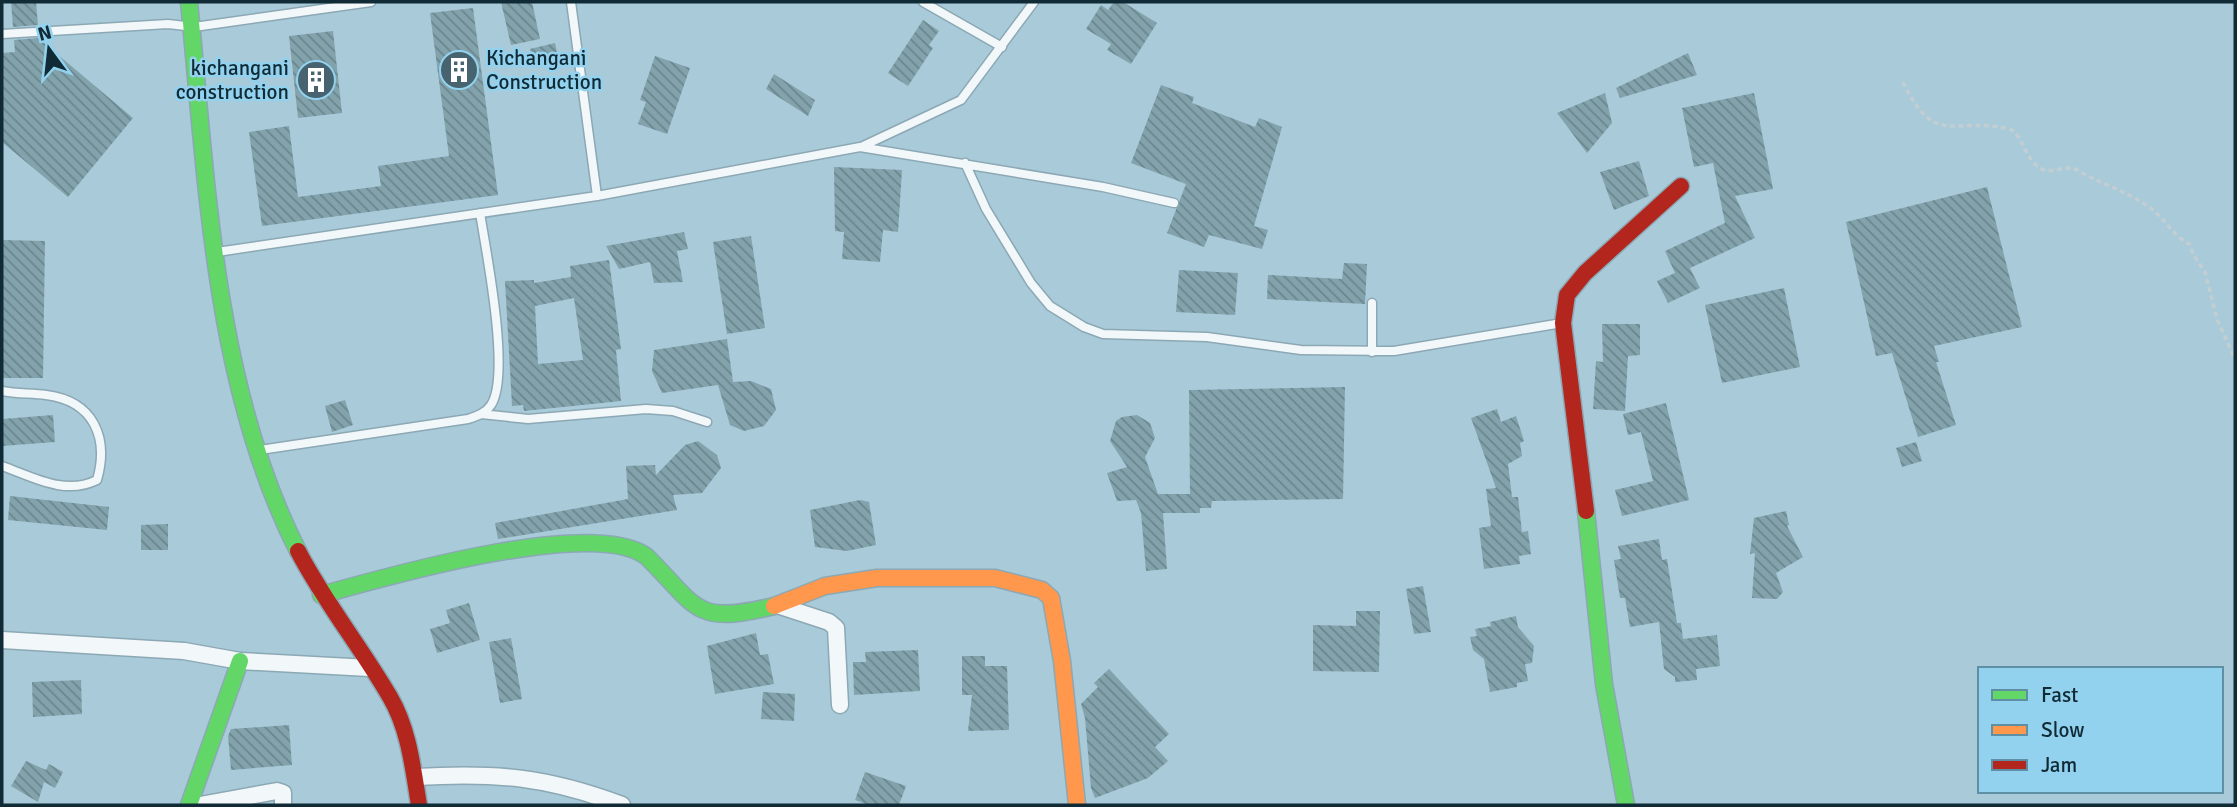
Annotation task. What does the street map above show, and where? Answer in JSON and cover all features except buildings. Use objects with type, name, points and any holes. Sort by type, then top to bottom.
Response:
[{"type":"street","points":[[189,2],[194,27],[214,252],[239,382],[257,450],[285,525],[321,595],[391,698],[400,718],[416,777],[419,805]]},
{"type":"street","points":[[1626,805],[1604,684],[1584,487],[1563,323],[1567,295],[1585,273],[1681,186]]},
{"type":"street","points":[[321,595],[427,567],[524,549],[606,545],[636,549],[656,564],[702,612],[778,605],[827,585],[871,578],[979,578],[1032,583],[1045,590],[1051,598],[1062,660],[1077,805]]},
{"type":"street","points":[[778,605],[829,622],[836,628],[840,705]]},
{"type":"street","points":[[2,640],[184,651],[240,661],[369,668]]},
{"type":"street","points":[[189,805],[240,661]]},
{"type":"street","points":[[416,777],[494,775],[544,780],[622,805]]},
{"type":"street","points":[[200,805],[277,791],[282,793],[283,805]]},
{"type":"lane","points":[[2,34],[168,24],[194,27],[371,2]]},
{"type":"lane","points":[[571,2],[597,196]]},
{"type":"lane","points":[[923,2],[1002,47]]},
{"type":"lane","points":[[214,252],[597,196],[860,147],[961,100],[1034,2]]},
{"type":"lane","points":[[860,147],[1103,187],[1174,203]]},
{"type":"lane","points":[[965,163],[986,209],[1031,283],[1050,306],[1084,327],[1127,337],[1207,337],[1301,350],[1372,352],[1394,351],[1563,323]]},
{"type":"lane","points":[[480,213],[498,350],[496,391],[492,404],[481,414]]},
{"type":"lane","points":[[1372,303],[1372,352]]},
{"type":"lane","points":[[2,391],[69,400],[88,415],[99,430],[103,459],[97,480],[83,487],[66,488],[2,466]]},
{"type":"lane","points":[[257,450],[481,414],[528,419],[646,409],[673,411],[707,422]]},
{"type":"path","points":[[1903,82],[1915,108],[1932,122],[2012,130],[2037,167],[2051,171],[2073,168],[2099,183],[2131,194],[2154,211],[2176,235],[2189,244],[2205,272],[2217,318],[2235,359]]},
{"type":"traffic: fast","points":[[189,2],[209,212],[231,353],[248,421],[270,487],[298,551]]},
{"type":"traffic: fast","points":[[1586,511],[1604,684],[1626,805]]},
{"type":"traffic: fast","points":[[321,595],[438,564],[488,554],[537,546],[582,543],[619,546],[646,556],[699,608],[727,614],[774,606]]},
{"type":"traffic: fast","points":[[189,805],[240,661]]},
{"type":"traffic: slow","points":[[774,606],[825,586],[877,578],[995,578],[1042,590],[1051,598],[1062,661],[1077,805]]},
{"type":"traffic: jam","points":[[1586,511],[1563,323],[1567,295],[1585,273],[1681,186]]},
{"type":"traffic: jam","points":[[298,551],[396,709],[409,750],[419,805]]},
{"type":"place","name":"Kichangani Construction","points":[[459,70]]},
{"type":"place","name":"kichangani construction","points":[[316,80]]}]
